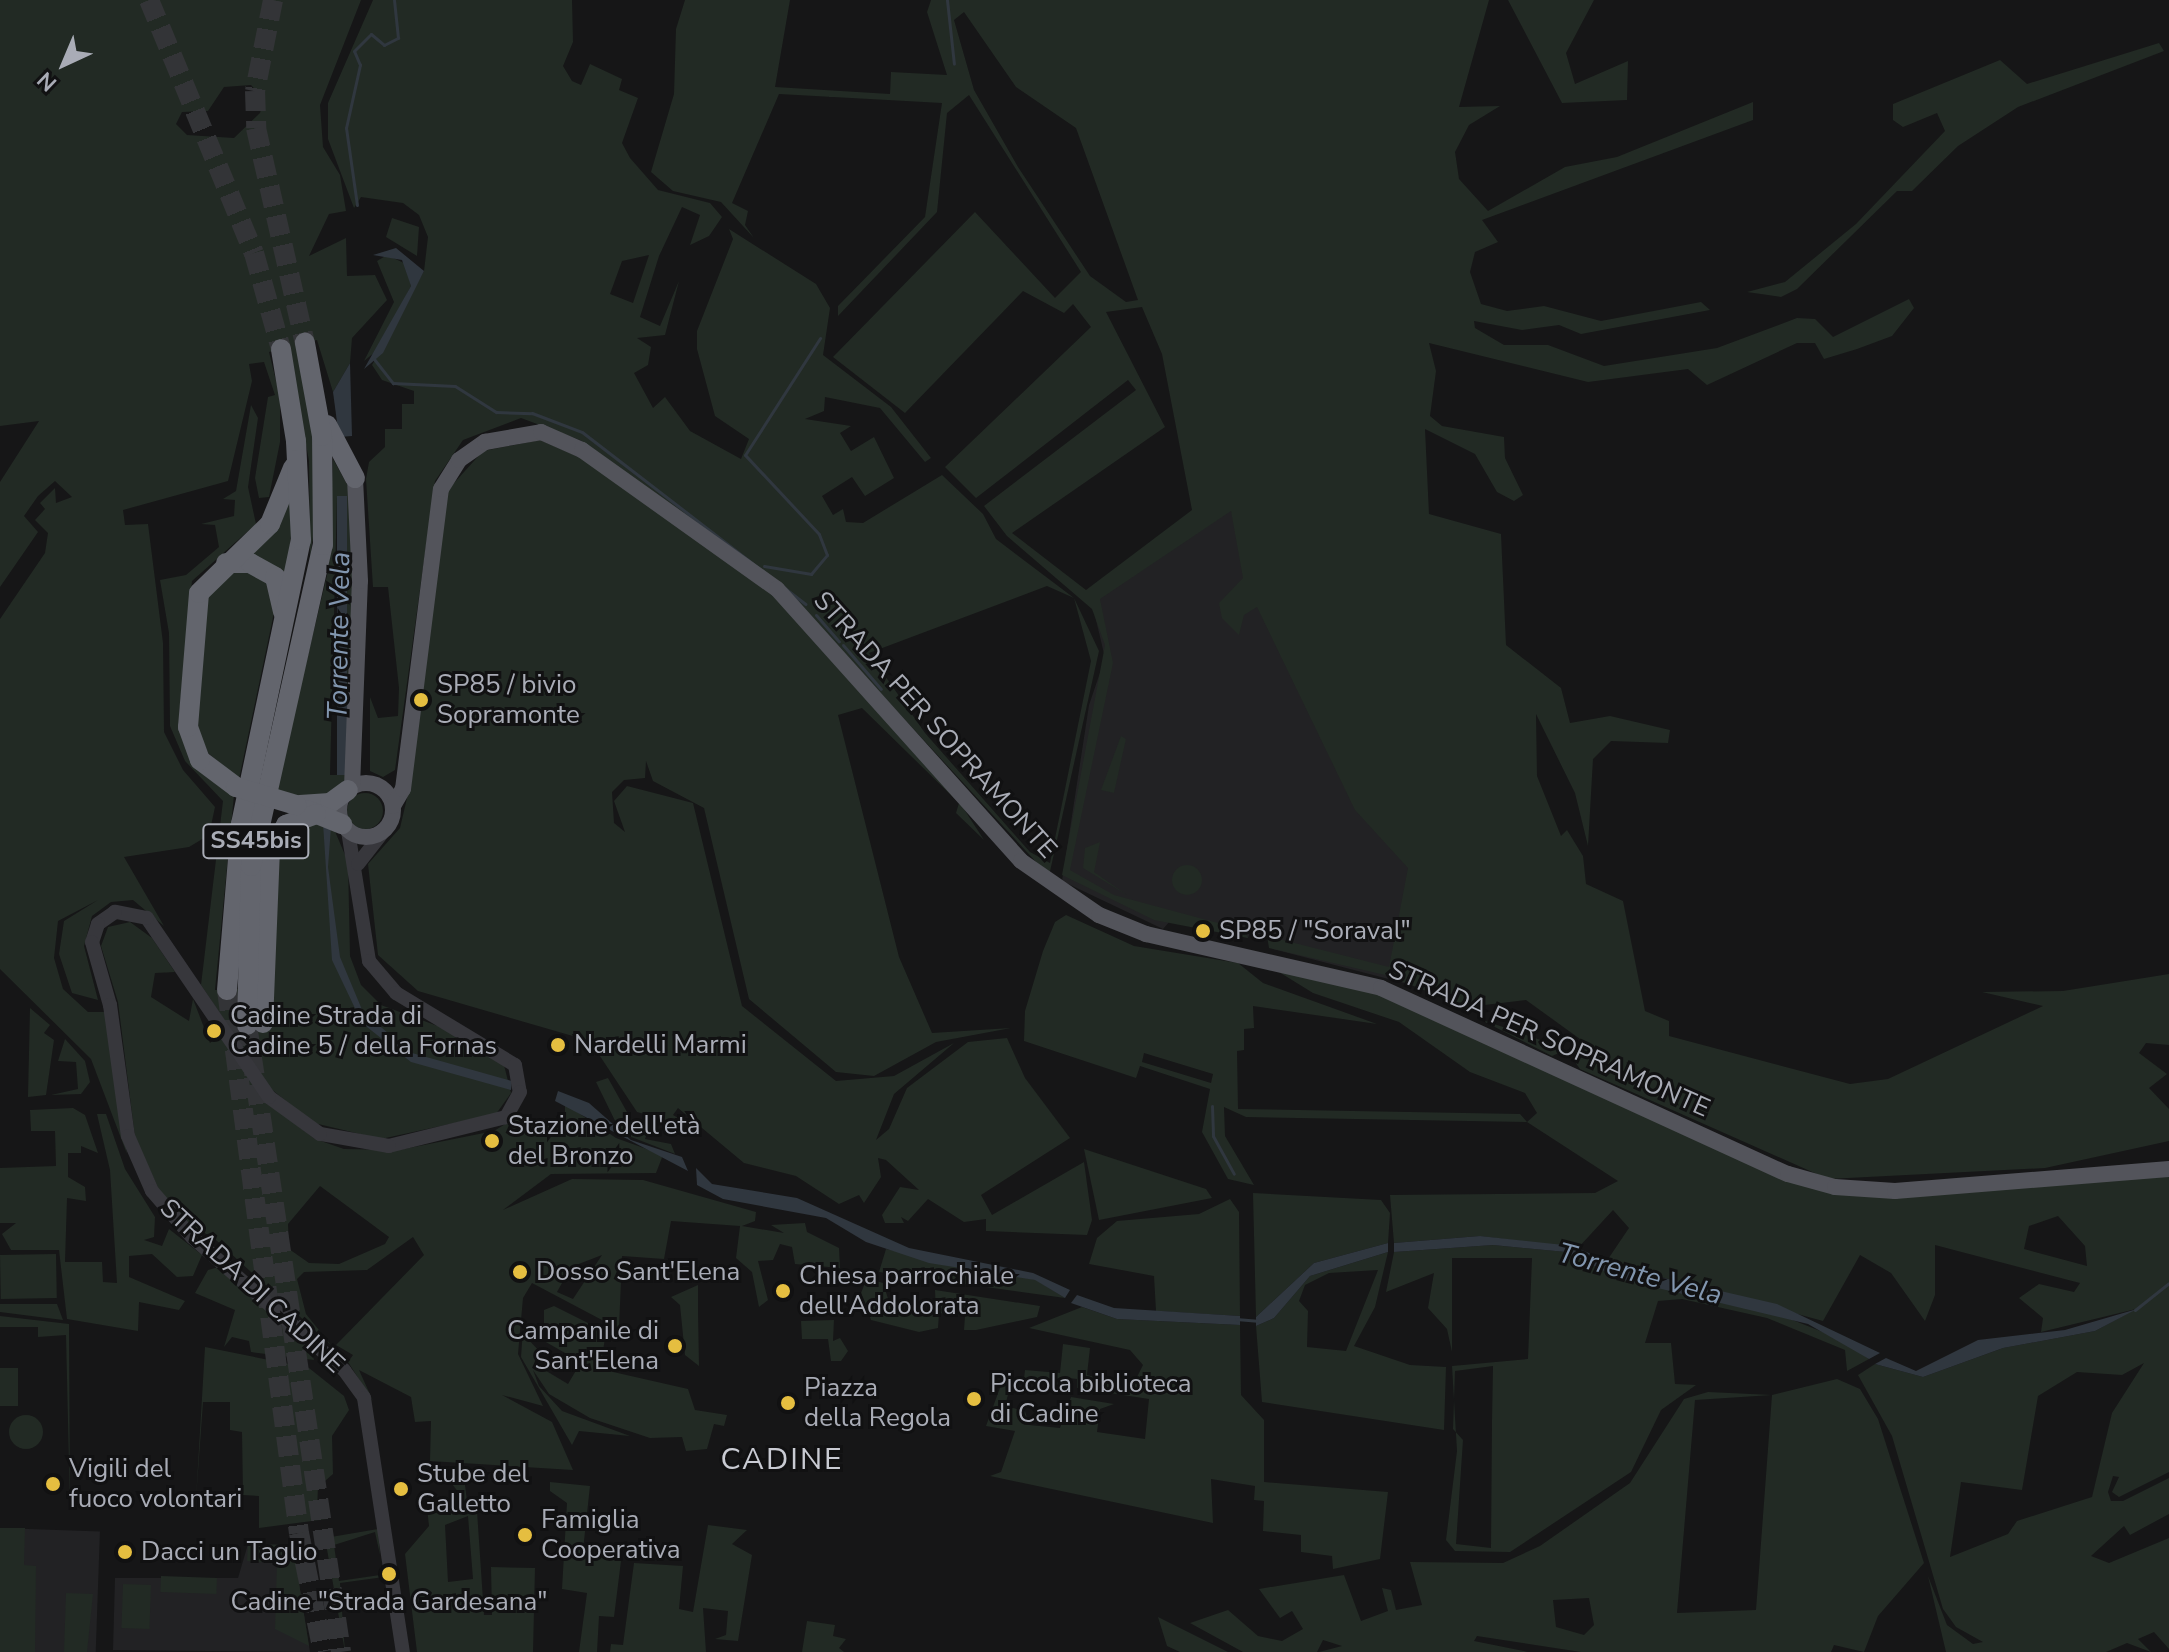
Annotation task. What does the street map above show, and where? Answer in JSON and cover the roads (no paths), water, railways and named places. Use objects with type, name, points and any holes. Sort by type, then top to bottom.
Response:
[{"type":"highway","name":"SS45bis","points":[[305,343],[315,388],[323,545],[251,866],[255,1024],[270,851],[286,825],[316,814]]},
{"type":"highway","name":"SS45bis","points":[[227,990],[241,824],[298,570],[296,441],[281,349]]},
{"type":"highway","points":[[315,388],[355,478]]},
{"type":"highway","points":[[296,441],[280,510],[199,593],[188,727],[200,760],[236,787],[296,805],[345,828]]},
{"type":"highway","points":[[226,563],[258,566],[283,592],[261,734]]},
{"type":"highway","points":[[296,805],[330,803],[350,788]]},
{"type":"main road","name":"STRADA PER SOPRAMONTE","points":[[393,806],[406,767],[441,489],[459,460],[485,442],[541,432],[582,450],[777,589],[1021,861],[1099,915],[1146,934],[1381,988],[1788,1174],[1835,1187],[1895,1191],[2169,1169]]},
{"type":"main road","points":[[355,478],[361,499],[357,759],[350,788],[338,810],[345,828],[361,837],[382,833],[393,806],[357,759]]},
{"type":"main road","points":[[350,788],[376,786],[406,767]]},
{"type":"street","name":"STRADA DI CADINE","points":[[345,828],[358,864],[359,918],[374,969],[396,993],[509,1058],[521,1088],[506,1117],[459,1132],[389,1146],[320,1134],[269,1097],[147,918],[115,912],[93,932],[128,1136],[152,1191],[192,1237],[344,1370],[364,1398],[403,1652]]},
{"type":"street","points":[[358,864],[382,833]]},
{"type":"water","points":[[396,248],[424,271],[383,353],[364,369],[411,286],[402,260],[373,255]]},
{"type":"water","points":[[350,363],[352,436],[339,437],[333,392]]},
{"type":"water","points":[[337,496],[347,496],[347,775],[337,775]]},
{"type":"water","points":[[323,823],[331,827],[328,867],[340,957],[363,1012],[412,1053],[512,1081],[511,1090],[411,1062],[362,1023],[332,960]]},
{"type":"water","points":[[558,1091],[589,1103],[631,1140],[682,1157],[688,1171],[555,1101]]},
{"type":"water","points":[[696,1168],[712,1184],[797,1198],[909,1248],[1033,1273],[1070,1290],[1065,1298],[1035,1280],[929,1263],[866,1242],[826,1218],[723,1199],[697,1185]]},
{"type":"water","points":[[1480,1236],[1573,1246],[1625,1269],[1777,1304],[1880,1353],[1869,1359],[1808,1324],[1620,1279],[1566,1252],[1493,1245],[1394,1252],[1394,1243]]},
{"type":"water","points":[[1388,1243],[1388,1252],[1310,1276],[1274,1318],[1256,1326],[1256,1317],[1314,1263]]},
{"type":"water","points":[[1077,1295],[1114,1308],[1240,1316],[1240,1325],[1117,1319],[1071,1303]]},
{"type":"water","points":[[2137,1309],[2095,1331],[2003,1348],[1923,1377],[1875,1364],[1886,1358],[1916,1371],[1978,1340],[2065,1330]]},
{"type":"waterway","name":"Torrente Vela","points":[[357,205],[346,128],[360,65],[354,51],[371,34],[384,45],[398,38],[394,0]]},
{"type":"waterway","points":[[947,0],[954,64]]},
{"type":"waterway","points":[[764,566],[811,574],[827,555],[819,534],[745,455],[820,338]]},
{"type":"waterway","points":[[374,359],[393,383],[455,386],[496,412],[532,413],[582,432],[805,604]]},
{"type":"waterway","points":[[816,615],[839,641]]},
{"type":"waterway","points":[[843,645],[881,689]]},
{"type":"waterway","points":[[1212,1106],[1213,1136],[1234,1174]]},
{"type":"waterway","name":"Torrente Vela","points":[[2135,1310],[2169,1283]]},
{"type":"waterway","name":"Torrente Vela","points":[[1236,1319],[1257,1321]]},
{"type":"tunnel","points":[[149,0],[254,253],[281,349]]},
{"type":"tunnel","points":[[273,0],[255,91],[256,128],[305,343]]},
{"type":"tunnel","points":[[227,990],[299,1533],[323,1652]]},
{"type":"tunnel","points":[[247,1025],[341,1652]]},
{"type":"place","name":"SP85 / bivio Sopramonte","points":[[421,700]]},
{"type":"place","name":"SP85 / \"Soraval\"","points":[[1203,931]]},
{"type":"place","name":"Cadine Strada di Cadine 5 / della Fornas","points":[[214,1031]]},
{"type":"place","name":"Nardelli Marmi","points":[[558,1045]]},
{"type":"place","name":"Stazione dell'età del Bronzo","points":[[492,1141]]},
{"type":"place","name":"Dosso Sant'Elena","points":[[520,1272]]},
{"type":"place","name":"Chiesa parrochiale dell'Addolorata","points":[[783,1291]]},
{"type":"place","name":"Campanile di Sant'Elena","points":[[675,1346]]},
{"type":"place","name":"Piccola biblioteca di Cadine","points":[[974,1399]]},
{"type":"place","name":"Piazza della Regola","points":[[788,1403]]},
{"type":"place","name":"Vigili del fuoco volontari","points":[[53,1484]]},
{"type":"place","name":"Stube del Galletto","points":[[401,1489]]},
{"type":"place","name":"Famiglia Cooperativa","points":[[525,1535]]},
{"type":"place","name":"Dacci un Taglio","points":[[125,1552]]},
{"type":"place","name":"Cadine \"Strada Gardesana\"","points":[[389,1574]]},
{"type":"district","name":"CADINE","points":[[782,1460]]}]
